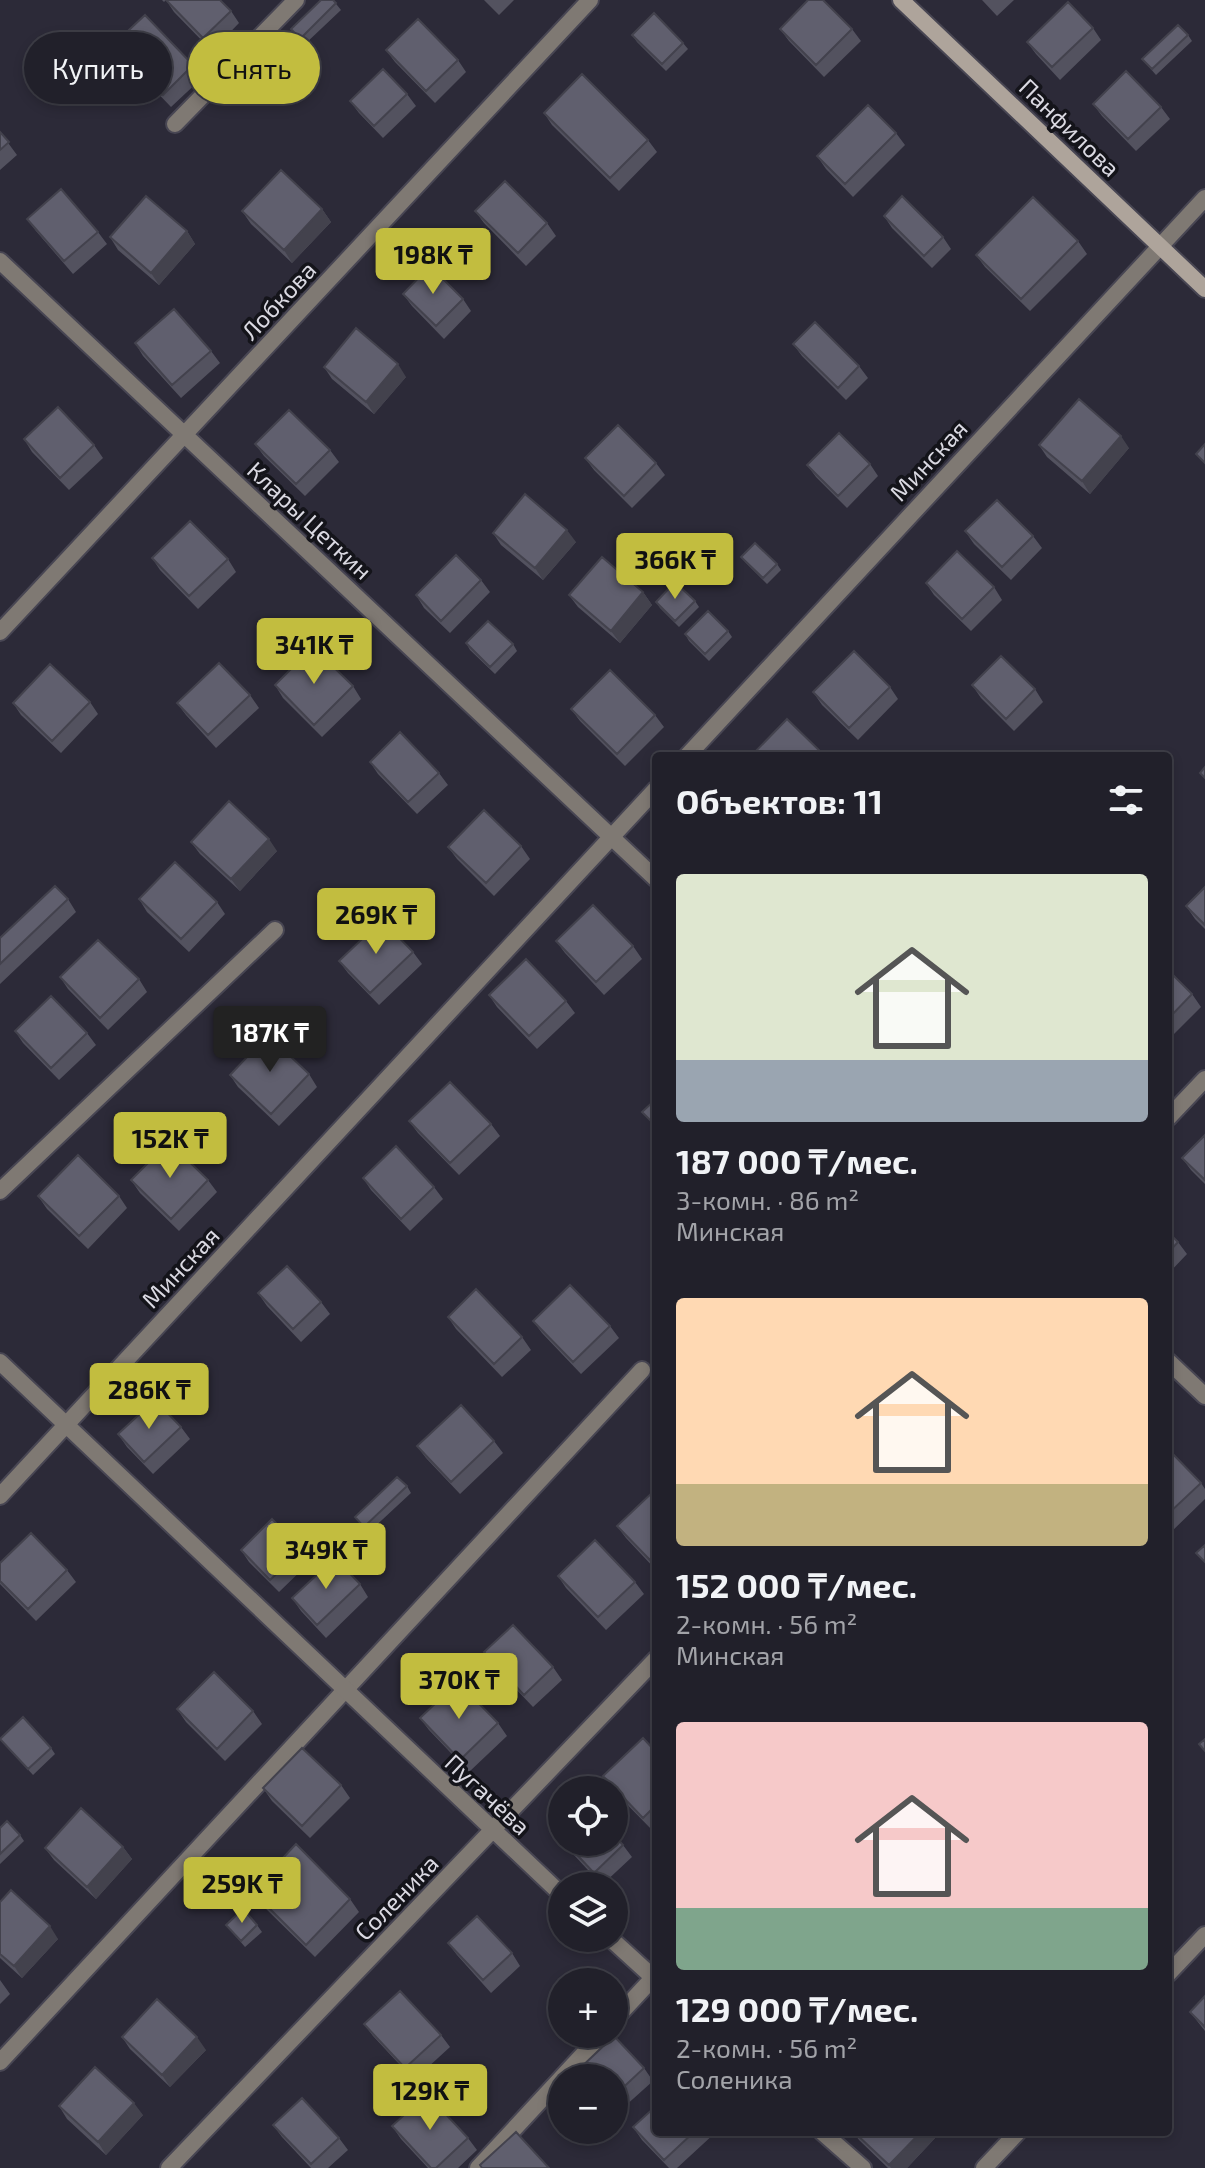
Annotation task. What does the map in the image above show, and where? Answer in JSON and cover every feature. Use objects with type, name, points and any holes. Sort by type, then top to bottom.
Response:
[{"type":"street","points":[[175,124],[296,0]]},
{"type":"street","name":"Лобкова","points":[[0,632],[590,0]]},
{"type":"street","name":"Панфилова","points":[[901,0],[1205,289]]},
{"type":"street","name":"Минская","points":[[691,752],[1205,198]]},
{"type":"street","name":"Клары Цеткин","points":[[0,261],[652,875]]},
{"type":"street","name":"Минская","points":[[0,1496],[652,793]]},
{"type":"street","points":[[0,1191],[275,930]]},
{"type":"street","points":[[1172,1114],[1205,1079]]},
{"type":"street","name":"Пугачёва","points":[[0,1362],[345,1693],[548,1882]]},
{"type":"street","points":[[1172,1365],[1205,1396]]},
{"type":"street","points":[[0,2062],[642,1370]]},
{"type":"street","name":"Соленика","points":[[169,2168],[652,1663]]},
{"type":"street","points":[[1172,1970],[1205,1935]]},
{"type":"street","points":[[625,1952],[652,1976]]},
{"type":"street","points":[[628,2006],[652,1982]]},
{"type":"street","points":[[478,2168],[589,2048]]},
{"type":"street","points":[[827,2136],[863,2168]]},
{"type":"street","points":[[984,2168],[1014,2136]]},
{"type":"building","points":[[166,0],[220,0],[231,11],[209,32],[197,32]]},
{"type":"building","points":[[321,0],[336,3],[307,32],[294,32],[291,29]]},
{"type":"building","points":[[808,0],[823,0],[852,29],[816,65],[780,29]]},
{"type":"building","points":[[1068,2],[1093,28],[1052,67],[1027,42]]},
{"type":"building","points":[[654,13],[683,43],[662,64],[632,35]]},
{"type":"building","points":[[145,15],[161,32],[127,32]]},
{"type":"building","points":[[418,19],[458,60],[426,91],[386,50]]},
{"type":"building","points":[[1178,25],[1188,35],[1152,69],[1142,59]]},
{"type":"building","points":[[172,43],[188,60],[188,70],[172,86]]},
{"type":"building","points":[[383,69],[407,94],[374,126],[350,101]]},
{"type":"building","points":[[1126,71],[1161,107],[1128,139],[1093,104]]},
{"type":"building","points":[[582,74],[648,140],[610,178],[544,113]]},
{"type":"building","points":[[868,105],[896,133],[845,184],[817,156]]},
{"type":"building","points":[[0,132],[9,142],[0,150]]},
{"type":"building","points":[[281,170],[322,209],[284,250],[242,211]]},
{"type":"building","points":[[505,181],[547,223],[518,253],[475,211]]},
{"type":"building","points":[[61,189],[98,232],[64,261],[27,219]]},
{"type":"building","points":[[146,196],[187,231],[151,273],[110,237]]},
{"type":"building","points":[[902,196],[943,237],[924,256],[884,216]]},
{"type":"building","points":[[1033,197],[1078,241],[1021,299],[976,255]]},
{"type":"building","points":[[430,266],[463,299],[436,326],[403,294]]},
{"type":"building","points":[[174,309],[211,351],[172,385],[135,343]]},
{"type":"building","points":[[815,322],[859,366],[838,388],[793,344]]},
{"type":"building","points":[[356,328],[398,364],[366,402],[324,367]]},
{"type":"building","points":[[1079,399],[1121,436],[1082,481],[1039,445]]},
{"type":"building","points":[[58,407],[94,445],[60,478],[24,439]]},
{"type":"building","points":[[289,410],[330,450],[296,484],[255,444]]},
{"type":"building","points":[[618,425],[656,463],[624,496],[585,458]]},
{"type":"building","points":[[839,433],[870,464],[838,496],[807,465]]},
{"type":"building","points":[[1205,444],[1205,463],[1196,454]]},
{"type":"building","points":[[525,494],[567,530],[535,568],[493,533]]},
{"type":"building","points":[[997,500],[1033,536],[1002,567],[965,531]]},
{"type":"building","points":[[190,521],[228,559],[189,596],[152,558]]},
{"type":"building","points":[[755,543],[777,564],[763,578],[741,557]]},
{"type":"building","points":[[957,551],[994,587],[962,619],[926,583]]},
{"type":"building","points":[[456,555],[481,580],[441,621],[416,595]]},
{"type":"building","points":[[602,557],[643,592],[611,631],[569,595]]},
{"type":"building","points":[[675,582],[695,601],[675,621],[656,602]]},
{"type":"building","points":[[708,611],[728,631],[705,654],[685,634]]},
{"type":"building","points":[[488,621],[513,644],[490,667],[466,643]]},
{"type":"building","points":[[313,647],[353,686],[314,725],[275,685]]},
{"type":"building","points":[[854,651],[890,687],[849,728],[813,692]]},
{"type":"building","points":[[1001,656],[1035,689],[1006,719],[972,685]]},
{"type":"building","points":[[219,663],[250,695],[208,735],[177,703]]},
{"type":"building","points":[[50,664],[90,702],[52,741],[13,703]]},
{"type":"building","points":[[610,670],[655,715],[617,754],[571,709]]},
{"type":"building","points":[[787,719],[821,752],[755,752]]},
{"type":"building","points":[[400,732],[439,773],[408,802],[370,762]]},
{"type":"building","points":[[229,801],[269,839],[231,879],[191,842]]},
{"type":"building","points":[[484,810],[521,846],[486,883],[448,847]]},
{"type":"building","points":[[175,862],[217,902],[181,939],[139,899]]},
{"type":"building","points":[[55,886],[68,899],[0,964],[0,938]]},
{"type":"building","points":[[1205,887],[1205,925],[1186,906]]},
{"type":"building","points":[[593,905],[633,946],[596,982],[556,941]]},
{"type":"building","points":[[382,920],[413,952],[370,993],[339,961]]},
{"type":"building","points":[[98,940],[139,979],[100,1018],[60,977]]},
{"type":"building","points":[[526,959],[566,1001],[529,1036],[489,995]]},
{"type":"building","points":[[1172,974],[1192,994],[1172,1015]]},
{"type":"building","points":[[51,996],[87,1033],[51,1068],[15,1031]]},
{"type":"building","points":[[268,1035],[309,1074],[271,1114],[230,1075]]},
{"type":"building","points":[[450,1082],[491,1124],[450,1163],[409,1121]]},
{"type":"building","points":[[652,1103],[652,1122],[642,1112]]},
{"type":"building","points":[[1205,1135],[1205,1180],[1182,1158]]},
{"type":"building","points":[[169,1142],[208,1180],[171,1219],[131,1180]]},
{"type":"building","points":[[396,1146],[434,1187],[401,1219],[363,1178]]},
{"type":"building","points":[[78,1155],[119,1196],[79,1236],[38,1196]]},
{"type":"building","points":[[287,1266],[321,1302],[293,1329],[258,1293]]},
{"type":"building","points":[[570,1285],[610,1326],[573,1362],[533,1321]]},
{"type":"building","points":[[476,1289],[522,1337],[494,1364],[448,1317]]},
{"type":"building","points":[[155,1400],[181,1427],[144,1462],[118,1434]]},
{"type":"building","points":[[461,1405],[494,1441],[451,1482],[417,1446]]},
{"type":"building","points":[[1172,1453],[1201,1483],[1172,1510]]},
{"type":"building","points":[[397,1477],[407,1486],[364,1527],[355,1517]]},
{"type":"building","points":[[652,1493],[650,1560],[617,1526]]},
{"type":"building","points":[[272,1519],[302,1550],[270,1580],[241,1550]]},
{"type":"building","points":[[31,1533],[67,1570],[28,1609],[0,1581],[0,1563]]},
{"type":"building","points":[[595,1540],[635,1582],[598,1617],[558,1576]]},
{"type":"building","points":[[1205,1545],[1205,1562],[1196,1553]]},
{"type":"building","points":[[335,1558],[360,1584],[317,1625],[292,1598]]},
{"type":"building","points":[[513,1625],[553,1667],[524,1695],[484,1652]]},
{"type":"building","points":[[214,1672],[253,1711],[217,1749],[177,1709]]},
{"type":"building","points":[[458,1682],[498,1723],[460,1760],[420,1718]]},
{"type":"building","points":[[23,1717],[51,1748],[28,1769],[0,1739]]},
{"type":"building","points":[[643,1738],[652,1748],[652,1809],[643,1818],[628,1802],[628,1776],[603,1776]]},
{"type":"building","points":[[302,1748],[341,1785],[302,1826],[263,1788]]},
{"type":"building","points":[[81,1808],[123,1847],[87,1887],[45,1848]]},
{"type":"building","points":[[7,1821],[20,1835],[0,1854],[0,1828]]},
{"type":"building","points":[[296,1844],[350,1899],[306,1945],[252,1891]]},
{"type":"building","points":[[578,1856],[612,1856],[595,1872]]},
{"type":"building","points":[[11,1890],[50,1926],[14,1966],[0,1954],[0,1902]]},
{"type":"building","points":[[243,1909],[257,1925],[241,1941],[226,1925]]},
{"type":"building","points":[[477,1916],[512,1953],[483,1980],[448,1943]]},
{"type":"building","points":[[400,1991],[441,2035],[405,2068],[364,2024]]},
{"type":"building","points":[[1205,1996],[1205,2027],[1190,2012]]},
{"type":"building","points":[[157,1999],[197,2037],[162,2075],[122,2037]]},
{"type":"building","points":[[601,2048],[625,2048],[644,2068],[628,2083],[628,2064],[584,2064]]},
{"type":"building","points":[[95,2067],[134,2103],[98,2142],[59,2106]]},
{"type":"building","points":[[427,2094],[468,2138],[436,2168],[431,2168],[392,2126]]},
{"type":"building","points":[[302,2098],[339,2138],[311,2164],[273,2125]]},
{"type":"building","points":[[652,2110],[652,2136],[690,2136],[664,2160],[633,2127]]},
{"type":"building","points":[[516,2132],[549,2168],[482,2168],[480,2165]]},
{"type":"building","points":[[858,2136],[917,2136],[889,2165]]}]
